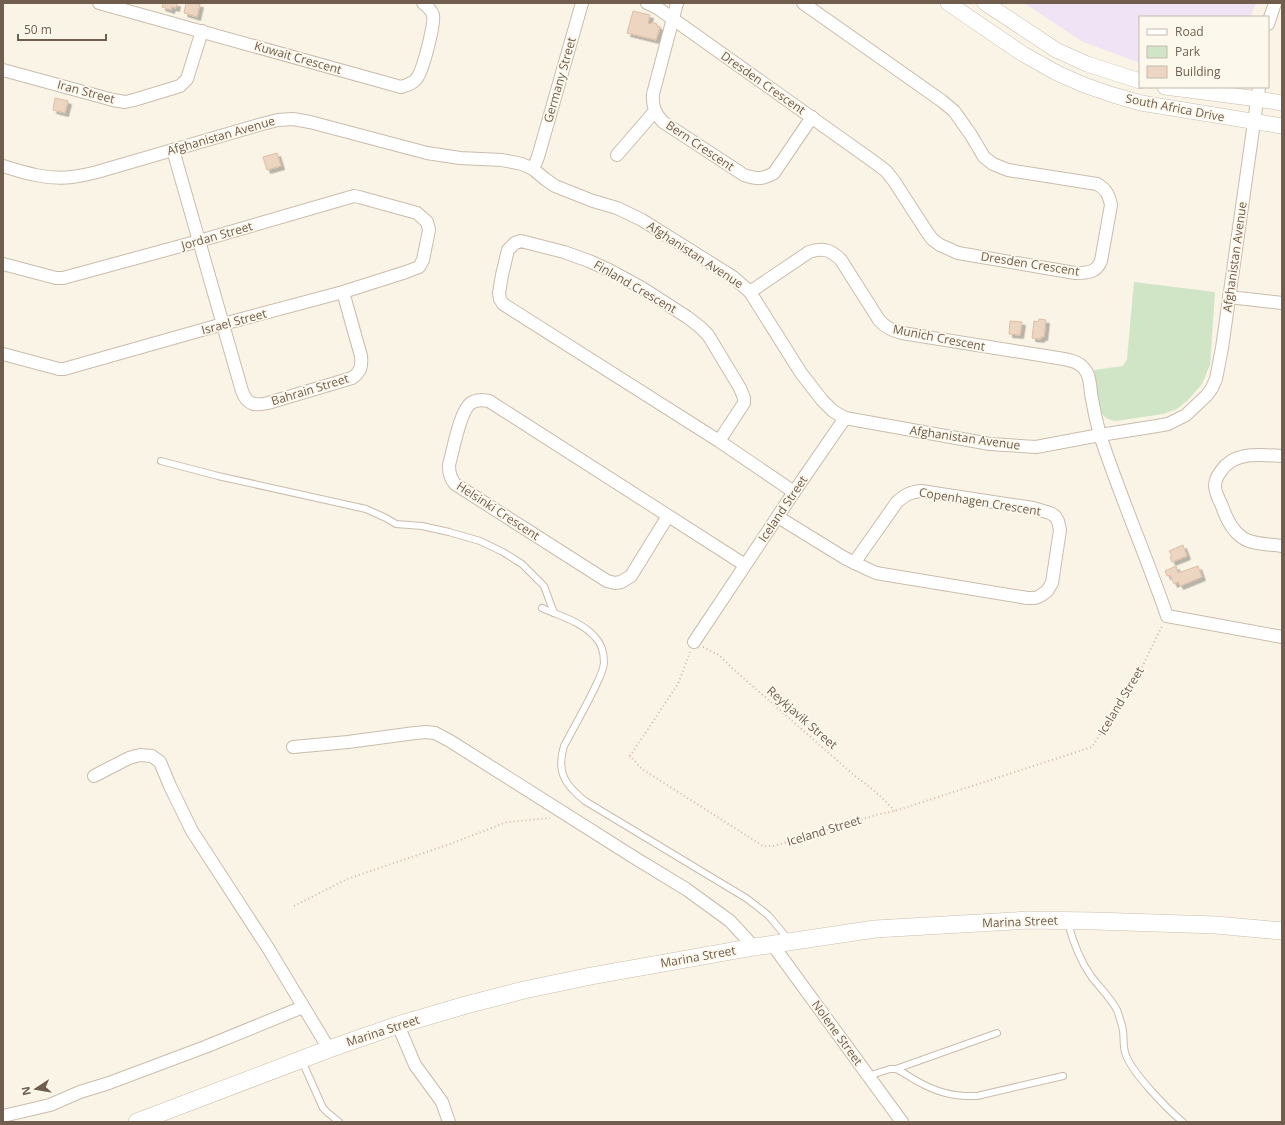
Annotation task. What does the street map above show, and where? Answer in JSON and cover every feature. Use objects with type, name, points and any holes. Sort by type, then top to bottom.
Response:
[{"type":"main road","name":"Marina Street","points":[[137,1122],[329,1049],[398,1025],[466,1005],[524,990],[591,976],[754,947],[874,929],[1029,920],[1216,925],[1282,931]]},
{"type":"street","name":"Kuwait Crescent","points":[[99,3],[401,87],[417,79],[421,70],[433,25],[431,10],[423,3]]},
{"type":"street","name":"Germany Street","points":[[533,170],[582,3]]},
{"type":"street","name":"Dresden Crescent","points":[[647,3],[812,117],[886,171],[894,181],[924,229],[932,239],[946,248],[958,253],[1075,273],[1086,273],[1099,267],[1111,205],[1110,197],[1104,188],[1097,184],[1008,170],[993,164],[984,157],[954,111],[803,3]]},
{"type":"street","points":[[672,19],[677,3]]},
{"type":"street","name":"South Africa Drive","points":[[948,3],[1023,54],[1057,73],[1084,85],[1141,103],[1282,126]]},
{"type":"street","name":"South Africa Drive","points":[[985,3],[1056,50],[1087,64],[1139,81]]},
{"type":"street","points":[[1269,21],[1275,3]]},
{"type":"street","name":"Bern Crescent","points":[[672,19],[652,100],[655,112],[663,122],[744,175],[758,179],[765,178],[774,173],[812,117]]},
{"type":"street","name":"Iran Street","points":[[3,70],[113,100],[126,102],[173,89],[184,84],[187,79],[202,31]]},
{"type":"street","name":"South Africa Drive","points":[[1181,88],[1259,93],[1282,103]]},
{"type":"street","name":"Afghanistan Avenue","points":[[3,166],[46,177],[71,177],[97,172],[278,120],[310,122],[427,153],[460,158],[502,160],[522,164],[555,186],[618,208],[642,220],[732,277],[750,292],[801,373],[822,400],[833,411],[845,418],[990,444],[1036,447],[1168,424],[1186,415],[1207,395],[1212,388],[1216,379],[1222,348],[1259,93]]},
{"type":"street","points":[[617,155],[655,112]]},
{"type":"street","name":"Bahrain Street","points":[[173,150],[243,395],[246,400],[260,405],[352,378],[357,375],[362,365],[361,356],[343,292]]},
{"type":"street","name":"Jordan Street","points":[[3,264],[56,278],[63,278],[200,241],[354,196],[417,213],[427,222]]},
{"type":"street","name":"Israel Street","points":[[3,354],[64,370],[223,324],[343,292],[419,267],[423,260],[429,230],[427,222]]},
{"type":"street","name":"Finland Crescent","points":[[719,441],[742,406],[744,398],[735,379],[708,335],[700,327],[642,288],[589,261],[564,252],[520,241],[511,246],[508,250],[499,293],[503,304],[719,441],[794,492]]},
{"type":"street","name":"Munich Crescent","points":[[750,292],[809,252],[820,249],[828,250],[834,253],[841,260],[879,320],[890,330],[1058,358],[1073,361],[1081,366],[1086,372],[1089,381],[1100,435]]},
{"type":"street","points":[[1229,297],[1282,303]]},
{"type":"street","name":"Helsinki Crescent","points":[[668,516],[631,576],[621,582],[614,583],[607,581],[455,484],[450,479],[449,465],[465,409],[472,402],[477,400],[489,401],[745,565]]},
{"type":"street","name":"Iceland Street","points":[[694,642],[845,418]]},
{"type":"street","points":[[1100,435],[1166,616],[1282,637]]},
{"type":"street","points":[[1282,456],[1254,455],[1240,457],[1227,463],[1218,476],[1215,485],[1226,516],[1238,534],[1244,539],[1252,542],[1282,546]]},
{"type":"street","name":"Copenhagen Crescent","points":[[778,517],[854,563],[876,573],[1027,598],[1034,598],[1047,591],[1052,583],[1060,530],[1055,516],[1033,508],[921,491],[913,492],[897,502],[854,563]]},
{"type":"street","points":[[293,746],[348,742],[415,733],[435,733],[686,889],[730,921],[754,947]]},
{"type":"street","points":[[94,776],[129,758],[140,755],[152,756],[160,762],[192,831],[268,948],[329,1049]]},
{"type":"street","name":"Nolene Street","points":[[772,944],[902,1122]]},
{"type":"street","points":[[3,1116],[50,1105],[80,1092],[205,1048],[303,1007]]},
{"type":"street","points":[[398,1025],[415,1065],[442,1102],[449,1122]]},
{"type":"lane","points":[[161,461],[225,478],[366,509],[396,524],[422,526],[480,541],[503,552],[522,564],[544,586],[554,613]]},
{"type":"lane","points":[[542,608],[579,624],[594,636],[602,648],[604,655],[602,672],[564,746],[561,769],[568,786],[585,801],[746,898],[768,915],[790,941]]},
{"type":"lane","points":[[1068,920],[1073,942],[1078,954],[1092,977],[1105,991],[1117,1010],[1123,1030],[1125,1053],[1130,1066],[1175,1116],[1183,1122]]},
{"type":"lane","points":[[868,1076],[890,1069],[896,1069],[996,1033]]},
{"type":"lane","points":[[301,1060],[323,1108],[339,1122]]},
{"type":"lane","points":[[896,1069],[936,1091],[965,1097],[977,1096],[1063,1076]]},
{"type":"path","name":"Iceland Street","points":[[694,642],[678,684],[630,756],[642,769],[763,846],[774,846],[876,815],[895,811],[1092,747],[1141,669],[1166,616]]},
{"type":"path","name":"Reykjavik Street","points":[[694,642],[719,655],[856,778],[881,796],[895,811]]},
{"type":"path","points":[[294,906],[347,879],[450,844],[507,822],[569,816]]},
{"type":"shaded area","points":[[1024,3],[1256,3],[1250,16],[1139,16],[1139,63],[1083,42]]},
{"type":"green space","points":[[1134,282],[1215,292],[1210,365],[1202,384],[1188,400],[1177,409],[1163,414],[1116,421],[1105,417],[1100,410],[1097,399],[1094,370],[1123,366],[1127,359]]},
{"type":"building","points":[[163,3],[177,3],[176,8],[172,7],[171,10],[162,7]]},
{"type":"building","points":[[186,3],[200,4],[197,17],[184,13]]},
{"type":"building","points":[[633,11],[650,15],[648,23],[651,24],[652,22],[660,27],[656,40],[627,33]]},
{"type":"building","points":[[55,98],[68,101],[65,113],[53,110]]},
{"type":"building","points":[[277,153],[281,166],[267,170],[263,157]]},
{"type":"building","points":[[1039,319],[1046,320],[1044,337],[1041,337],[1041,339],[1032,338],[1034,321],[1038,322]]},
{"type":"building","points":[[1010,321],[1022,322],[1020,335],[1009,334]]},
{"type":"building","points":[[1183,545],[1187,556],[1172,562],[1170,557],[1172,556],[1169,551]]},
{"type":"building","points":[[1176,566],[1178,573],[1198,566],[1202,577],[1180,586],[1178,582],[1174,584],[1170,575],[1167,576],[1165,571]]}]
